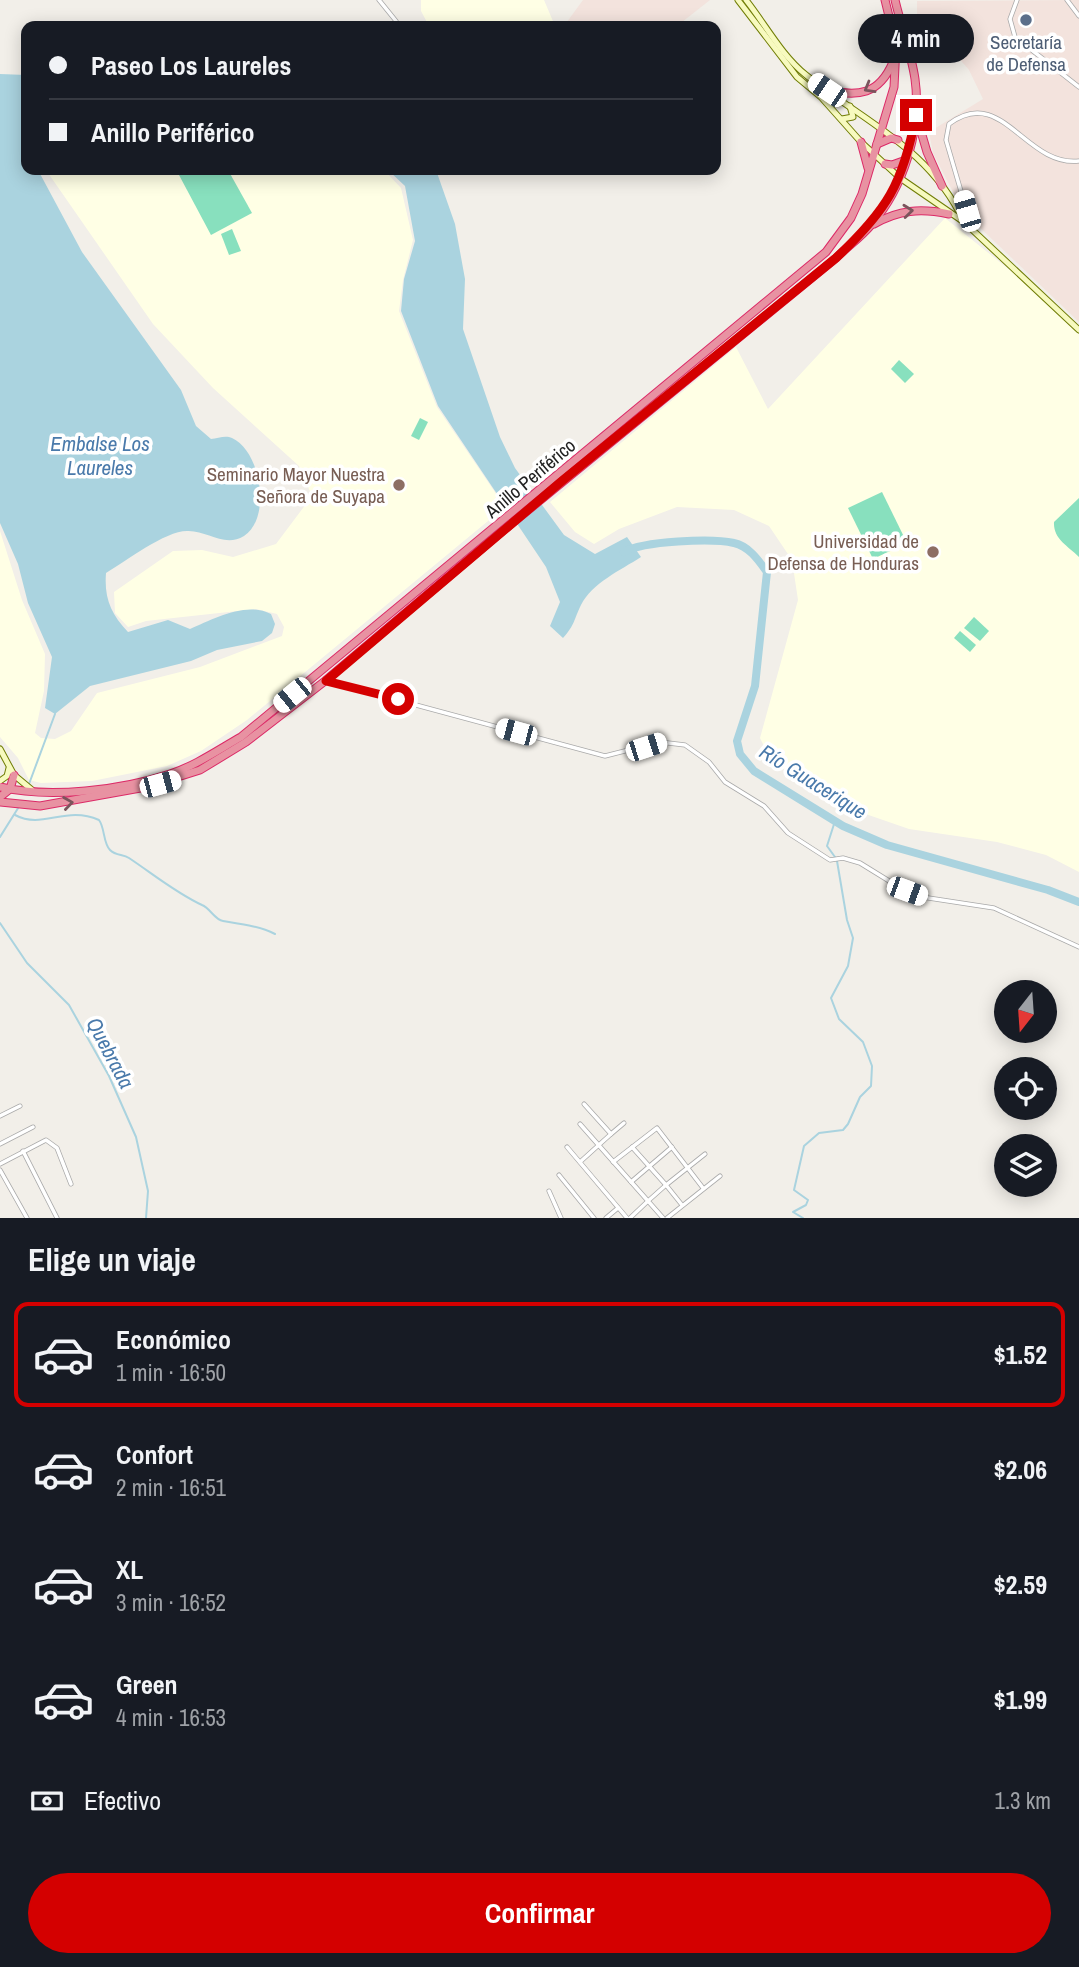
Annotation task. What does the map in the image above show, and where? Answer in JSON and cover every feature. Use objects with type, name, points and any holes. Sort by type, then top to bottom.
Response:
[{"type":"highway","name":"Anillo Periférico","points":[[0,787],[38,793],[70,792],[146,781],[171,774],[208,757],[241,737],[560,478],[826,252],[851,218],[867,177],[894,87],[896,55],[885,0]]},
{"type":"highway","name":"Anillo Periférico","points":[[560,478],[808,281],[871,226],[900,178],[916,115],[914,76],[895,0]]},
{"type":"highway","points":[[827,90],[849,95],[867,91],[889,72],[896,55]]},
{"type":"highway","points":[[916,115],[927,152],[942,186]]},
{"type":"highway","points":[[877,144],[891,138],[898,140]]},
{"type":"highway","points":[[861,142],[867,158],[867,177]]},
{"type":"highway","points":[[885,164],[892,166],[906,160]]},
{"type":"highway","points":[[871,226],[893,213],[912,210],[948,214]]},
{"type":"highway","name":"Anillo Periférico","points":[[0,799],[40,806],[73,802],[174,780],[200,770],[246,742],[326,681],[496,531]]},
{"type":"highway","points":[[0,799],[10,789],[14,775]]},
{"type":"main road","points":[[738,0],[797,77],[842,119],[861,142],[900,178],[948,214],[964,222],[1079,330]]},
{"type":"main road","points":[[746,0],[801,71],[909,148],[942,186],[964,222]]},
{"type":"main road","points":[[842,119],[853,117],[849,104]]},
{"type":"main road","points":[[0,749],[14,775],[26,787],[38,793]]},
{"type":"main road","points":[[0,781],[7,776],[9,764]]},
{"type":"street","points":[[379,0],[396,21]]},
{"type":"street","points":[[1017,0],[1010,19],[1016,37],[1079,87]]},
{"type":"street","points":[[1067,0],[1079,16]]},
{"type":"street","points":[[972,229],[946,140],[949,124],[954,120],[971,114],[991,114],[1053,160],[1079,161]]},
{"type":"street","points":[[326,681],[605,756],[660,742],[685,745],[709,762],[725,782],[764,806],[788,833],[830,860],[852,859],[922,897],[993,908],[1079,947]]},
{"type":"street","points":[[584,1104],[611,1134]]},
{"type":"street","points":[[0,1116],[20,1106]]},
{"type":"street","points":[[580,1162],[624,1123]]},
{"type":"street","points":[[580,1124],[665,1218],[720,1176]]},
{"type":"street","points":[[0,1144],[33,1127]]},
{"type":"street","points":[[613,1162],[657,1128],[703,1188]]},
{"type":"street","points":[[0,1164],[46,1140],[52,1142],[71,1184]]},
{"type":"street","points":[[567,1147],[628,1218],[705,1154]]},
{"type":"street","points":[[632,1147],[682,1205]]},
{"type":"street","points":[[631,1182],[672,1147]]},
{"type":"street","points":[[23,1151],[57,1218]]},
{"type":"street","points":[[0,1170],[27,1218]]},
{"type":"street","points":[[559,1175],[594,1218]]},
{"type":"street","points":[[550,1191],[561,1218]]},
{"type":"street","points":[[606,1218],[618,1208]]},
{"type":"shaded area","points":[[421,0],[544,0],[553,21],[426,21],[421,11]]},
{"type":"shaded area","points":[[583,0],[710,0],[683,21],[568,21]]},
{"type":"shaded area","points":[[1079,0],[1079,322],[974,222],[954,194],[933,153],[929,132],[983,99],[969,70],[944,41],[917,19],[917,1]]},
{"type":"shaded area","name":"Seminario Mayor Nuestra Señora de Suyapa","points":[[49,175],[389,175],[401,188],[413,240],[399,311],[437,407],[505,507],[247,720],[201,751],[167,766],[92,781],[41,783],[29,780],[18,758],[0,737],[0,531],[22,600],[45,654],[44,691],[35,733],[41,738],[55,739],[71,731],[97,693],[200,667],[282,636],[284,627],[277,614],[256,609],[146,621],[128,627],[115,613],[114,592],[173,551],[202,550],[233,557],[276,544],[312,496],[299,466],[213,388],[153,324]]},
{"type":"shaded area","name":"Universidad de Defensa de Honduras","points":[[945,218],[1022,280],[1079,333],[1079,872],[1046,855],[997,842],[909,829],[857,811],[780,767],[760,738],[798,600],[792,560],[769,526],[734,510],[677,507],[619,529],[594,544],[575,532],[550,502],[736,347],[768,409]]},
{"type":"green space","points":[[179,175],[231,175],[252,213],[211,235]]},
{"type":"green space","points":[[232,229],[241,251],[229,255],[221,234]]},
{"type":"green space","points":[[899,360],[914,374],[905,383],[891,369]]},
{"type":"green space","points":[[420,418],[428,422],[419,440],[411,436]]},
{"type":"green space","points":[[882,492],[907,543],[873,559],[848,508]]},
{"type":"green space","points":[[1079,498],[1079,557],[1059,538],[1054,522]]},
{"type":"green space","points":[[974,617],[989,631],[980,641],[964,628]]},
{"type":"green space","points":[[960,631],[976,645],[970,652],[954,638]]},
{"type":"water","name":"Embalse Los Laureles","points":[[0,74],[21,75],[21,175],[41,175],[82,252],[181,390],[196,426],[211,439],[230,437],[242,445],[256,470],[260,501],[258,515],[253,527],[244,536],[229,540],[187,531],[157,541],[106,573],[106,590],[113,612],[128,632],[168,620],[190,629],[230,613],[251,609],[271,614],[275,624],[272,633],[262,641],[217,650],[191,661],[90,686],[55,714],[45,708],[52,657],[28,603],[18,564],[0,523]]},
{"type":"water","points":[[393,175],[438,175],[455,224],[465,279],[463,329],[500,437],[515,468],[564,535],[595,554],[627,537],[641,557],[592,590],[563,638],[550,626],[560,602],[546,567],[438,406],[401,311],[404,279],[415,241],[405,186]]},
{"type":"waterway","name":"Río Guacerique","points":[[624,552],[661,543],[734,543],[753,554],[767,572],[755,686],[737,741],[740,754],[754,771],[843,826],[887,845],[1048,890],[1079,902]]},
{"type":"waterway","points":[[29,784],[55,714]]},
{"type":"waterway","points":[[0,837],[20,805]]},
{"type":"waterway","points":[[15,815],[35,820],[75,815],[99,820],[106,843],[112,852],[129,858],[205,907],[220,920],[275,934]]},
{"type":"waterway","name":"Quebrada","points":[[835,821],[827,846],[835,857]]},
{"type":"waterway","name":"Quebrada","points":[[803,1218],[793,1212],[806,1205],[808,1200],[794,1190],[804,1146],[819,1133],[843,1130],[860,1097],[871,1086],[872,1066],[863,1042],[839,1019],[831,998],[848,966],[853,938],[847,920],[837,861]]},
{"type":"waterway","name":"Quebrada","points":[[0,923],[27,963],[69,1005],[109,1076],[136,1137],[148,1191],[146,1218]]},
{"type":"place","name":"Secretaría de Defensa","points":[[1026,20]]},
{"type":"place","name":"Seminario Mayor Nuestra Señora de Suyapa","points":[[399,485]]},
{"type":"place","name":"Universidad de Defensa de Honduras","points":[[933,552]]},
{"type":"route","points":[[398,699],[326,681],[562,481],[836,258],[870,226],[888,202],[900,178],[916,115]]}]
